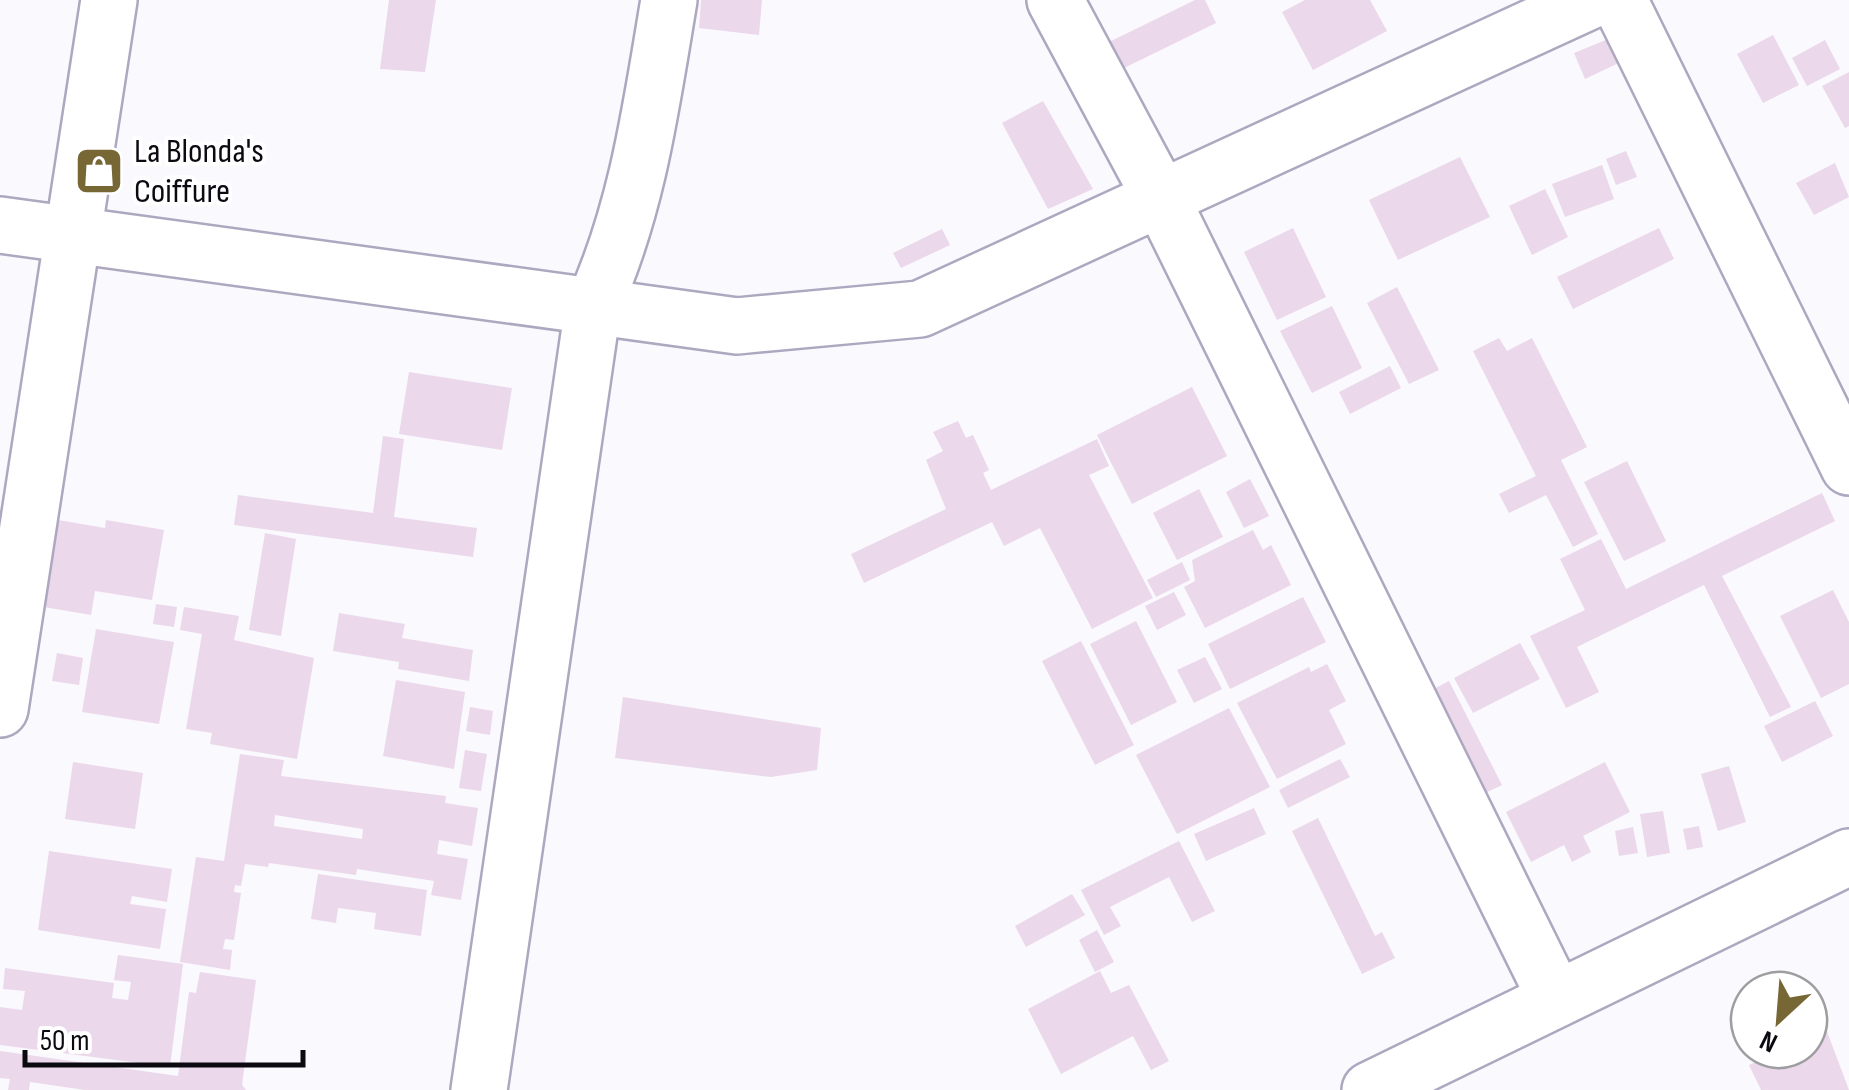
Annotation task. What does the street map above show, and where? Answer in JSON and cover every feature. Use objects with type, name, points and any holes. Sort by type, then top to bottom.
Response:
[{"type":"street","points":[[0,709],[109,0]]},
{"type":"street","points":[[479,1090],[593,307],[621,244],[645,146],[669,0]]},
{"type":"street","points":[[1054,0],[1161,198],[1556,999]]},
{"type":"street","points":[[0,226],[737,326],[920,309],[1592,0]]},
{"type":"street","points":[[1620,0],[1849,467]]},
{"type":"street","points":[[1370,1090],[1849,857]]},
{"type":"building","points":[[389,0],[436,0],[425,72],[380,69]]},
{"type":"building","points":[[701,0],[762,0],[759,35],[699,28]]},
{"type":"building","points":[[1195,0],[1205,0],[1216,23],[1120,70],[1107,43]]},
{"type":"building","points":[[1305,0],[1370,0],[1387,31],[1313,70],[1282,12]]},
{"type":"building","points":[[1773,35],[1799,85],[1763,103],[1737,54]]},
{"type":"building","points":[[1613,37],[1623,61],[1585,79],[1574,53]]},
{"type":"building","points":[[1825,40],[1840,69],[1807,86],[1792,58]]},
{"type":"building","points":[[1849,72],[1849,126],[1845,128],[1822,86]]},
{"type":"building","points":[[1043,101],[1093,189],[1048,209],[1002,123]]},
{"type":"building","points":[[1626,151],[1637,177],[1616,185],[1606,159]]},
{"type":"building","points":[[1460,157],[1490,217],[1398,260],[1369,200]]},
{"type":"building","points":[[1835,163],[1849,197],[1814,215],[1796,183]]},
{"type":"building","points":[[1602,165],[1614,199],[1565,217],[1552,184]]},
{"type":"building","points":[[1545,189],[1568,237],[1532,255],[1509,206]]},
{"type":"building","points":[[1293,228],[1326,297],[1277,320],[1244,252]]},
{"type":"building","points":[[1659,228],[1674,259],[1573,309],[1557,277]]},
{"type":"building","points":[[942,229],[950,245],[901,268],[893,253]]},
{"type":"building","points":[[1397,287],[1439,370],[1409,384],[1367,303]]},
{"type":"building","points":[[1332,306],[1362,368],[1312,393],[1280,331]]},
{"type":"building","points":[[1499,338],[1507,351],[1532,338],[1587,447],[1561,460],[1598,534],[1573,547],[1546,495],[1509,513],[1499,494],[1536,476],[1473,351]]},
{"type":"building","points":[[1390,366],[1401,388],[1350,414],[1339,392]]},
{"type":"building","points":[[409,372],[512,388],[502,450],[399,434]]},
{"type":"building","points":[[1192,387],[1227,456],[1132,504],[1097,435]]},
{"type":"building","points":[[958,421],[966,438],[973,435],[989,470],[983,473],[991,490],[1097,439],[1109,466],[1089,475],[1153,598],[1092,629],[1040,528],[1004,546],[992,522],[864,583],[851,554],[946,509],[926,460],[943,451],[933,432]]},
{"type":"building","points":[[383,436],[404,439],[394,517],[477,528],[473,557],[234,525],[238,495],[373,513]]},
{"type":"building","points":[[1627,461],[1666,541],[1624,561],[1584,482]]},
{"type":"building","points":[[1250,479],[1269,516],[1244,528],[1226,492]]},
{"type":"building","points":[[1199,489],[1223,537],[1177,560],[1153,513]]},
{"type":"building","points":[[1822,493],[1835,521],[1722,576],[1791,707],[1770,717],[1704,585],[1577,647],[1599,692],[1566,708],[1530,636],[1585,610],[1560,559],[1601,539],[1626,589]]},
{"type":"building","points":[[58,520],[105,528],[106,520],[164,530],[152,600],[95,591],[91,615],[44,607]]},
{"type":"building","points":[[1253,530],[1263,550],[1271,545],[1291,585],[1205,628],[1184,587],[1195,581],[1192,560]]},
{"type":"building","points":[[265,533],[296,539],[281,636],[249,630]]},
{"type":"building","points":[[1182,562],[1190,580],[1156,597],[1147,580]]},
{"type":"building","points":[[1833,590],[1849,622],[1849,684],[1821,698],[1780,616]]},
{"type":"building","points":[[1174,592],[1186,615],[1157,630],[1145,606]]},
{"type":"building","points":[[1303,597],[1326,642],[1230,689],[1208,644]]},
{"type":"building","points":[[156,604],[177,607],[174,627],[153,624]]},
{"type":"building","points":[[184,607],[239,616],[234,640],[314,658],[297,759],[210,744],[212,733],[186,729],[202,634],[180,630]]},
{"type":"building","points":[[339,613],[405,624],[402,638],[473,650],[469,681],[398,669],[399,662],[333,651]]},
{"type":"building","points":[[1136,621],[1177,702],[1131,725],[1090,644]]},
{"type":"building","points":[[96,629],[174,642],[159,724],[82,712]]},
{"type":"building","points":[[1081,641],[1134,745],[1095,765],[1042,661]]},
{"type":"building","points":[[1520,643],[1540,679],[1473,713],[1454,678]]},
{"type":"building","points":[[57,653],[83,658],[79,685],[52,681]]},
{"type":"building","points":[[1205,657],[1222,689],[1194,703],[1177,670]]},
{"type":"building","points":[[1327,664],[1346,701],[1329,710],[1346,744],[1277,779],[1237,703],[1309,667],[1311,672]]},
{"type":"building","points":[[396,680],[465,692],[454,769],[383,756]]},
{"type":"building","points":[[1449,681],[1502,785],[1479,796],[1426,693]]},
{"type":"building","points":[[623,697],[821,728],[817,770],[771,777],[615,758]]},
{"type":"building","points":[[1815,701],[1833,736],[1782,762],[1764,726]]},
{"type":"building","points":[[470,707],[493,711],[490,735],[466,731]]},
{"type":"building","points":[[1229,708],[1270,787],[1177,834],[1136,755]]},
{"type":"building","points":[[465,750],[487,754],[481,791],[459,788]]},
{"type":"building","points":[[240,754],[284,760],[281,776],[446,796],[445,803],[478,808],[472,846],[439,840],[437,854],[468,859],[461,900],[431,895],[434,881],[357,869],[356,875],[269,863],[268,867],[245,864],[241,886],[235,885],[234,892],[241,893],[234,940],[225,939],[223,949],[232,950],[230,970],[180,962],[196,857],[224,861]],"holes":[[[275,815],[363,829],[362,839],[274,826]]]},
{"type":"building","points":[[1340,759],[1350,777],[1288,808],[1279,790]]},
{"type":"building","points":[[73,762],[143,773],[135,829],[65,819]]},
{"type":"building","points":[[1605,762],[1630,812],[1583,836],[1591,852],[1572,862],[1564,845],[1531,862],[1506,812]]},
{"type":"building","points":[[1729,766],[1746,822],[1718,831],[1701,774]]},
{"type":"building","points":[[1254,808],[1266,834],[1206,861],[1194,834]]},
{"type":"building","points":[[1663,811],[1670,853],[1647,857],[1640,814]]},
{"type":"building","points":[[1318,818],[1375,936],[1382,932],[1395,958],[1362,974],[1292,831]]},
{"type":"building","points":[[1699,826],[1703,847],[1687,850],[1683,829]]},
{"type":"building","points":[[1633,827],[1638,853],[1619,856],[1615,831]]},
{"type":"building","points":[[1179,841],[1215,911],[1192,922],[1169,877],[1110,907],[1121,926],[1104,935],[1081,890]]},
{"type":"building","points":[[49,851],[172,869],[167,902],[132,896],[130,904],[166,909],[160,949],[38,930]]},
{"type":"building","points":[[318,874],[427,890],[421,936],[374,929],[376,913],[338,908],[336,923],[311,919]]},
{"type":"building","points":[[1072,894],[1085,915],[1026,947],[1015,926]]},
{"type":"building","points":[[1097,930],[1114,962],[1095,972],[1079,940]]},
{"type":"building","points":[[118,955],[183,964],[170,1067],[0,1045],[0,1007],[22,1010],[25,991],[3,989],[5,968],[114,983],[112,998],[128,1000],[131,982],[114,980]]},
{"type":"building","points":[[1100,971],[1111,993],[1129,985],[1169,1061],[1151,1070],[1133,1036],[1061,1074],[1028,1009]]},
{"type":"building","points":[[200,972],[256,980],[242,1085],[246,1090],[85,1090],[30,1082],[29,1090],[8,1090],[10,1079],[0,1078],[0,1051],[178,1076],[189,992],[196,993]]},
{"type":"building","points":[[1829,1037],[1849,1090],[1761,1090],[1751,1070],[1829,1070]]},
{"type":"place","name":"La Blonda's Coiffure","points":[[99,171]]}]
